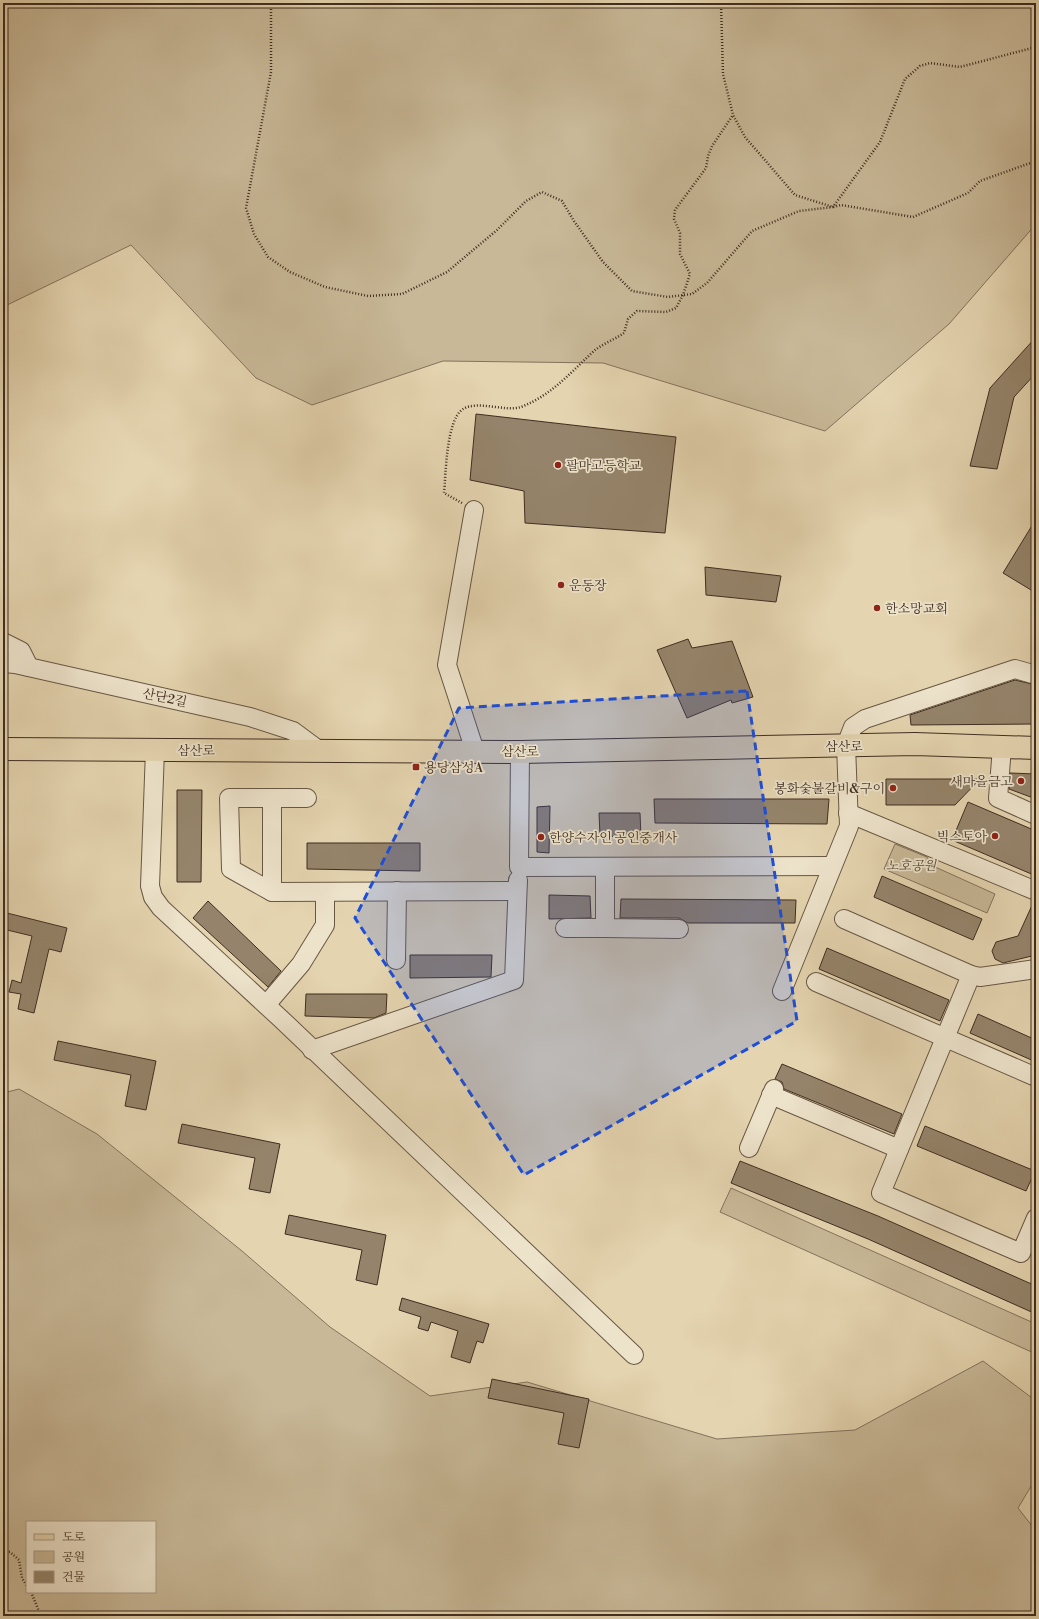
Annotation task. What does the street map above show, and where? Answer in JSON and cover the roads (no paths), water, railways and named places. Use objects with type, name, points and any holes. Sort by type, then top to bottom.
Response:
[{"type":"main road","name":"삼산로","points":[[3,749],[520,752],[915,744],[1036,748]]},
{"type":"street","points":[[474,510],[447,665],[475,751]]},
{"type":"street","points":[[3,642],[21,650],[29,667]]},
{"type":"street","name":"산단2길","points":[[3,663],[29,667],[250,717],[293,731],[320,751]]},
{"type":"street","points":[[782,991],[849,826],[846,745],[853,727],[865,719],[1015,669],[1036,675]]},
{"type":"street","points":[[1002,747],[998,798],[1036,814]]},
{"type":"street","points":[[156,750],[150,886],[153,897],[161,908],[266,1005],[634,1356]]},
{"type":"street","points":[[312,1050],[514,980],[519,867],[520,752]]},
{"type":"street","points":[[307,798],[229,798],[231,869],[272,892],[518,890]]},
{"type":"street","points":[[272,798],[272,892]]},
{"type":"street","points":[[848,812],[1036,891]]},
{"type":"street","points":[[519,867],[832,866]]},
{"type":"street","points":[[604,867],[605,928]]},
{"type":"street","points":[[396,960],[397,891]]},
{"type":"street","points":[[266,1005],[301,964],[325,925],[325,892]]},
{"type":"street","points":[[844,919],[971,975],[980,977],[1036,969]]},
{"type":"street","points":[[566,928],[679,929]]},
{"type":"street","points":[[971,975],[881,1193],[1021,1253],[1036,1218]]},
{"type":"street","points":[[816,982],[1036,1077]]},
{"type":"street","points":[[749,1148],[772,1092],[899,1149]]},
{"type":"place","name":"팔마고등학교","points":[[558,465]]},
{"type":"place","name":"운동장","points":[[561,585]]},
{"type":"place","name":"한소망교회","points":[[877,608]]},
{"type":"place","name":"용당삼성A","points":[[416,767]]},
{"type":"place","name":"새마을금고","points":[[1021,781]]},
{"type":"place","name":"봉화숯불갈비&구이","points":[[893,788]]},
{"type":"place","name":"빅스토아","points":[[995,836]]},
{"type":"place","name":"한양수자인 공인중개사","points":[[541,837]]},
{"type":"park label","name":"노호공원","points":[[911,865]]}]
